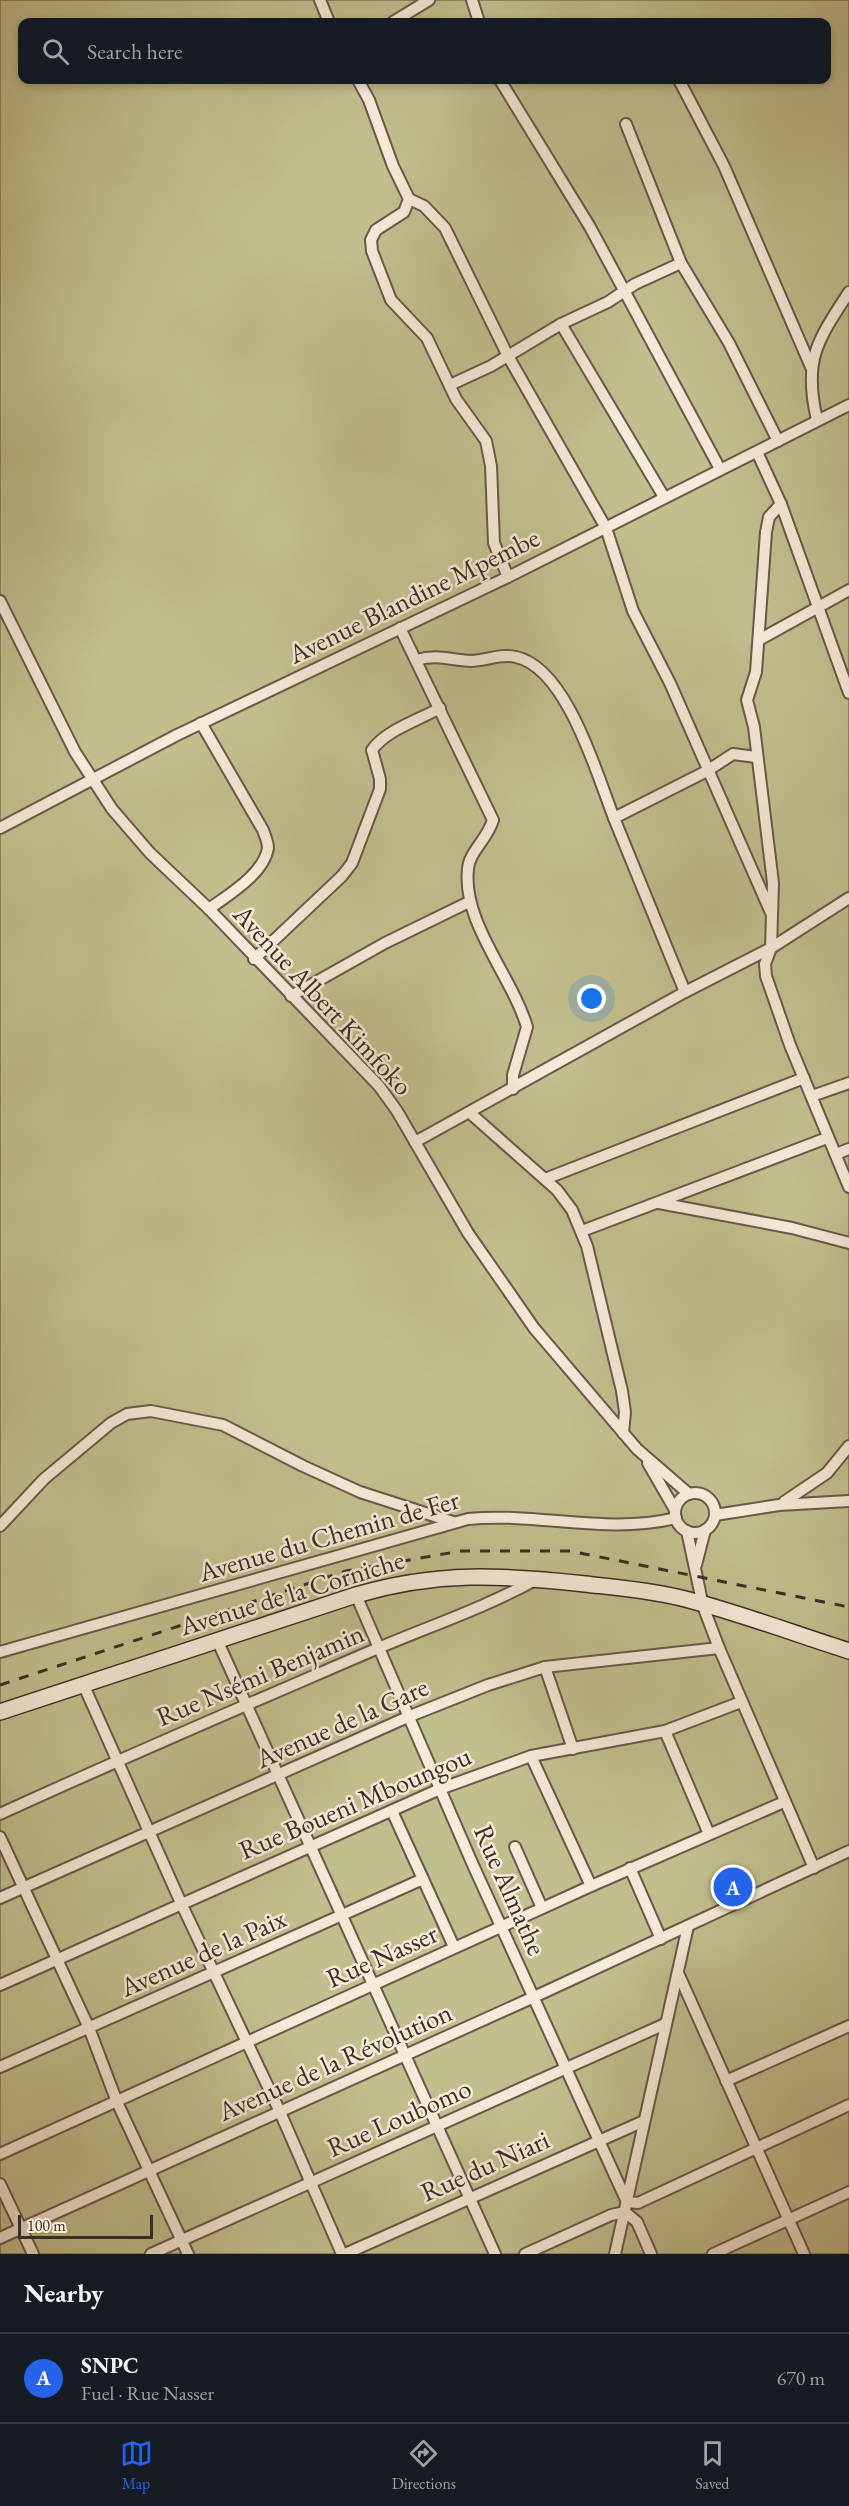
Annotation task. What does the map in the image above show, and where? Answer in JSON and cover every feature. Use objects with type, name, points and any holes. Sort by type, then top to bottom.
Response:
[{"type":"street","points":[[320,0],[327,18]]},
{"type":"street","points":[[400,18],[429,0]]},
{"type":"street","points":[[472,0],[478,18]]},
{"type":"street","points":[[360,84],[372,107],[393,166],[409,199],[408,207],[404,212],[376,230],[371,240],[372,251],[391,300],[427,338],[456,399],[486,441],[489,452],[493,536],[508,577]]},
{"type":"street","points":[[502,84],[590,227],[720,469]]},
{"type":"street","points":[[681,84],[728,176],[811,367],[817,420]]},
{"type":"street","points":[[626,124],[681,263],[708,306],[778,441]]},
{"type":"street","points":[[409,199],[424,206],[445,228],[508,356],[606,528],[633,610],[670,683],[772,915]]},
{"type":"street","points":[[450,385],[508,356],[561,324],[625,292],[635,284],[681,263]]},
{"type":"street","points":[[811,367],[820,338],[849,292]]},
{"type":"street","points":[[561,324],[664,497]]},
{"type":"street","name":"Avenue Blandine Mpembe","points":[[0,828],[92,782],[201,723],[508,577],[849,405]]},
{"type":"street","points":[[757,452],[781,504],[849,693]]},
{"type":"street","points":[[781,504],[770,517],[766,532],[756,672],[747,700],[754,726],[773,883],[771,948],[765,964],[768,987],[827,1138],[849,1187]]},
{"type":"street","points":[[759,640],[849,590]]},
{"type":"street","name":"Avenue Albert Kimfoko","points":[[0,601],[92,782],[125,826],[209,909],[254,959],[379,1086],[468,1233],[534,1328],[643,1455],[689,1494]]},
{"type":"street","points":[[400,628],[493,820],[488,835],[470,859],[469,902],[527,1027],[513,1075],[513,1089]]},
{"type":"street","points":[[416,660],[441,655],[470,661],[517,657],[537,668],[556,687],[578,724],[685,992]]},
{"type":"street","points":[[254,959],[342,876],[352,863],[380,789],[372,750],[390,734],[440,708]]},
{"type":"street","points":[[201,723],[263,830],[268,845],[266,854],[248,879],[209,909]]},
{"type":"street","points":[[614,818],[707,771],[733,754],[756,757]]},
{"type":"street","points":[[415,1142],[685,992],[771,948],[849,898]]},
{"type":"street","points":[[291,996],[385,943],[469,902]]},
{"type":"street","points":[[545,1179],[804,1078]]},
{"type":"street","points":[[812,1096],[849,1083]]},
{"type":"street","points":[[470,1113],[545,1179],[565,1200],[582,1231],[622,1390],[625,1412],[623,1433]]},
{"type":"street","points":[[582,1231],[827,1138]]},
{"type":"street","points":[[836,1154],[849,1149]]},
{"type":"street","points":[[659,1203],[792,1228],[849,1243]]},
{"type":"street","points":[[0,1526],[44,1479],[111,1424],[128,1414],[151,1410],[223,1425],[303,1467],[360,1492],[453,1522]]},
{"type":"street","points":[[779,1505],[813,1484],[837,1463],[849,1446]]},
{"type":"street","name":"Avenue Albert Kimfoko","points":[[643,1455],[675,1514]]},
{"type":"street","points":[[837,1463],[849,1466]]},
{"type":"street","points":[[687,1532],[696,1533],[712,1524],[715,1515],[713,1504],[705,1496],[689,1494],[680,1500],[675,1514],[687,1532],[703,1606],[719,1648],[814,1868]]},
{"type":"street","points":[[715,1515],[779,1505],[849,1501]]},
{"type":"street","name":"Avenue du Chemin de Fer","points":[[0,1652],[453,1522],[486,1517],[572,1524],[639,1525],[675,1514]]},
{"type":"street","points":[[695,1569],[705,1530]]},
{"type":"street","name":"Avenue de la Corniche","points":[[0,1712],[356,1595],[412,1581],[451,1576],[487,1575],[538,1578],[658,1593],[849,1651]]},
{"type":"street","name":"Rue Nsémi Benjamin","points":[[0,1814],[379,1648],[481,1607],[538,1578]]},
{"type":"street","name":"Rue Almathe","points":[[356,1595],[501,1927],[567,2067],[626,2207],[637,2222],[651,2254]]},
{"type":"street","points":[[218,1642],[495,2254]]},
{"type":"street","name":"Avenue de la Gare","points":[[0,1898],[410,1716],[488,1685],[545,1667],[719,1648]]},
{"type":"street","points":[[545,1667],[573,1749]]},
{"type":"street","points":[[84,1686],[343,2254]]},
{"type":"street","name":"Rue Boueni Mboungou","points":[[0,1985],[440,1789],[531,1756],[665,1731],[741,1702]]},
{"type":"street","points":[[665,1731],[709,1833]]},
{"type":"street","points":[[531,1756],[591,1886]]},
{"type":"street","name":"Rue Nasser","points":[[0,2154],[454,1947],[784,1802]]},
{"type":"street","points":[[392,1810],[454,1947]]},
{"type":"street","points":[[0,1837],[89,2028],[117,2102],[188,2254]]},
{"type":"street","points":[[515,1847],[542,1908]]},
{"type":"street","name":"Avenue de la Révolution","points":[[0,2238],[534,1997],[849,1851]]},
{"type":"street","points":[[630,1868],[661,1939]]},
{"type":"street","name":"Avenue de la Paix","points":[[0,2067],[341,1918],[423,1879]]},
{"type":"street","points":[[615,2254],[665,2024],[680,1975],[688,1926]]},
{"type":"street","points":[[680,1975],[804,2254]]},
{"type":"street","name":"Rue Loubomo","points":[[152,2254],[665,2024]]},
{"type":"street","points":[[726,2081],[849,2026]]},
{"type":"street","points":[[525,2254],[849,2105]]},
{"type":"street","name":"Rue du Niari","points":[[343,2254],[598,2139],[645,2121]]},
{"type":"street","points":[[0,2184],[33,2254]]},
{"type":"street","points":[[713,2254],[849,2192]]},
{"type":"shaded area","points":[[0,0],[849,0],[849,2254],[0,2254]]},
{"type":"railway","points":[[0,1685],[346,1571],[461,1551],[570,1551],[849,1607]]},
{"type":"place","name":"SNPC","points":[[733,1887]]}]
